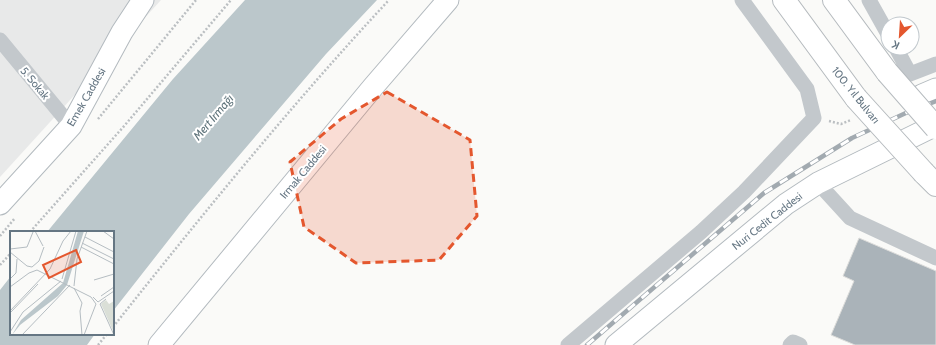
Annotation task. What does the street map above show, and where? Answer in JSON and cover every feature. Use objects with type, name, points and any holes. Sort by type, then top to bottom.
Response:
[{"type":"main road","name":"Emek Caddesi","points":[[0,204],[71,126],[122,32],[143,0]]},
{"type":"main road","name":"Irmak Caddesi","points":[[159,345],[373,87],[448,0]]},
{"type":"main road","name":"100. Yıl Bulvarı","points":[[784,0],[856,98],[930,179]]},
{"type":"main road","points":[[834,0],[887,72],[936,127]]},
{"type":"main road","name":"Nuri Cedit Caddesi","points":[[616,345],[786,204],[818,184],[936,127]]},
{"type":"street","points":[[568,345],[706,227],[744,192],[814,118],[807,89],[742,0]]},
{"type":"street","points":[[869,0],[880,20]]},
{"type":"street","name":"5. Sokak","points":[[0,40],[71,126]]},
{"type":"street","points":[[900,56],[910,74],[936,64]]},
{"type":"street","points":[[818,184],[850,218],[936,258]]},
{"type":"street","points":[[790,345],[793,342],[800,345]]},
{"type":"path","points":[[31,231],[125,125],[231,0]]},
{"type":"path","points":[[114,326],[192,229],[338,54],[389,0]]},
{"type":"path","points":[[0,265],[10,254]]},
{"type":"path","points":[[98,345],[106,335]]},
{"type":"highlighted area","points":[[387,92],[470,140],[477,216],[439,260],[356,263],[304,227],[290,162],[341,119]]},
{"type":"shaded area","points":[[0,0],[161,0],[0,177]]},
{"type":"water","name":"Mert Irmağı","points":[[245,0],[377,0],[326,54],[189,214],[114,310],[114,231],[48,231],[173,79]]},
{"type":"water","points":[[10,277],[10,335],[94,335],[87,345],[0,345],[0,290]]},
{"type":"building","points":[[859,238],[936,271],[936,345],[855,345],[831,335],[854,281],[843,276]]},
{"type":"railway","points":[[587,345],[764,193],[852,138],[908,112],[936,101]]}]
